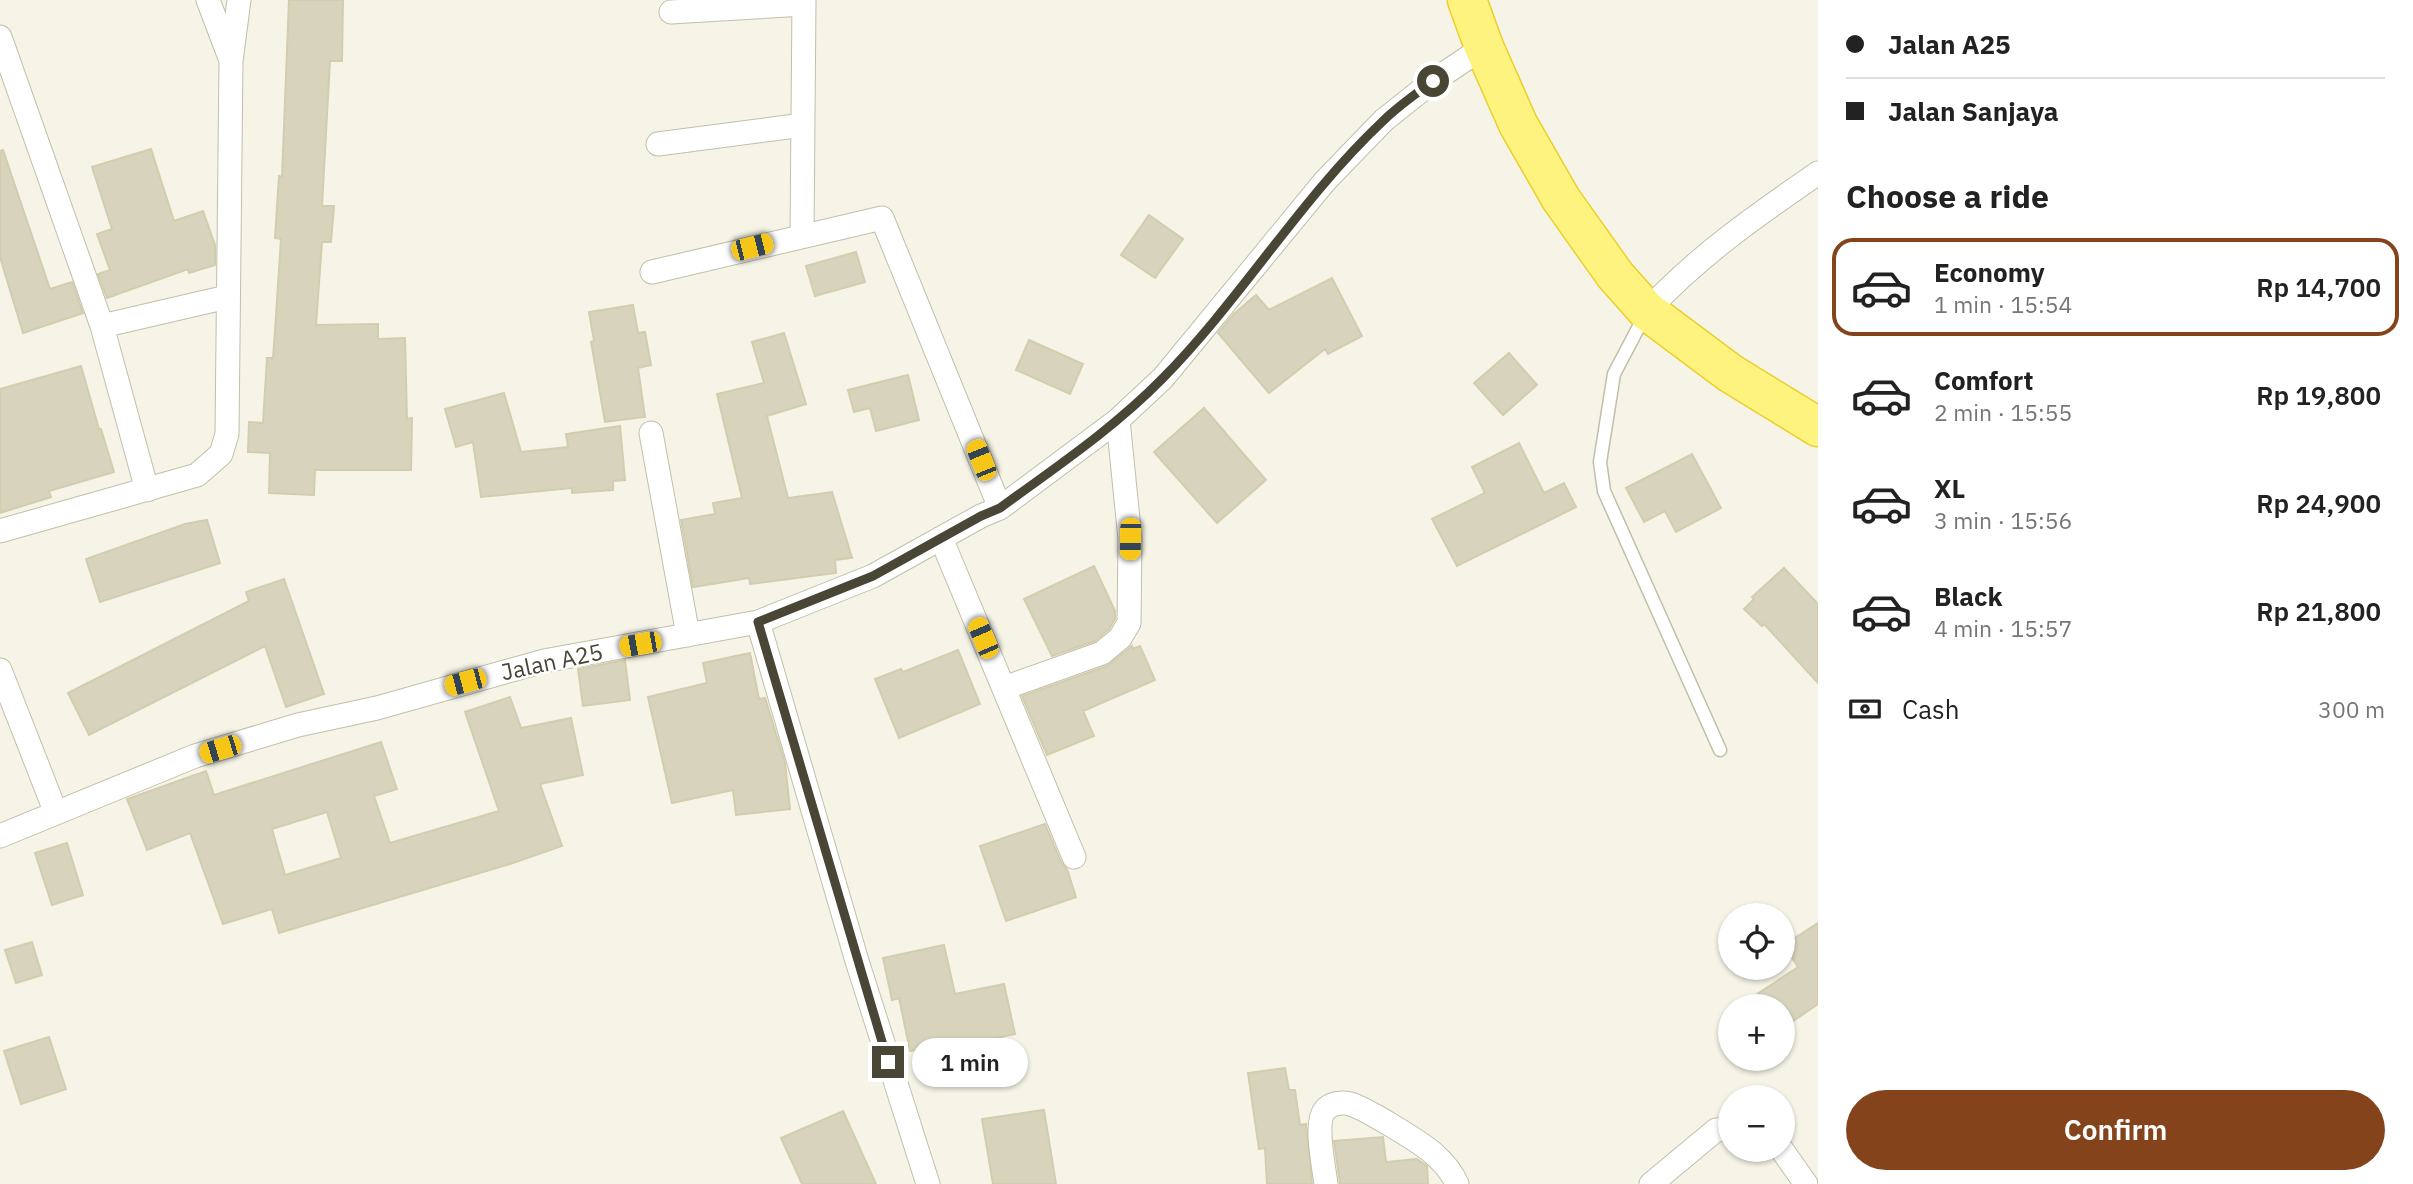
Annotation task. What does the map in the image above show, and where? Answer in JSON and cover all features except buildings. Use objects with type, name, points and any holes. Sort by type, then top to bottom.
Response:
[{"type":"highway","points":[[1467,0],[1484,47],[1518,124],[1561,200],[1615,275],[1647,311],[1730,373],[1818,427]]},
{"type":"street","points":[[208,0],[231,61]]},
{"type":"street","points":[[0,530],[197,475],[221,454],[227,434],[231,61],[239,0]]},
{"type":"street","points":[[671,12],[804,2],[802,235]]},
{"type":"street","points":[[0,37],[102,326],[147,489]]},
{"type":"street","name":"Jalan A25","points":[[0,836],[195,756],[298,725],[377,708],[544,660],[758,622],[873,576],[1000,508],[1118,420],[1163,378],[1195,342],[1325,181],[1384,120],[1433,81],[1484,47]]},
{"type":"street","points":[[658,144],[803,125]]},
{"type":"street","points":[[1647,311],[1681,275],[1731,233],[1818,173]]},
{"type":"street","points":[[652,272],[882,218],[1000,508]]},
{"type":"street","points":[[102,326],[116,325],[228,296]]},
{"type":"street","points":[[1004,688],[1102,653],[1120,638],[1129,623],[1130,539],[1118,420]]},
{"type":"street","points":[[651,433],[688,635]]},
{"type":"street","points":[[941,538],[1074,857]]},
{"type":"street","points":[[758,622],[857,961],[928,1184]]},
{"type":"street","points":[[0,670],[55,813]]},
{"type":"street","points":[[1326,1184],[1319,1122],[1325,1110],[1334,1104],[1350,1104],[1404,1133],[1433,1153],[1453,1174],[1457,1184]]},
{"type":"street","points":[[1651,1184],[1718,1130]]},
{"type":"street","points":[[1790,1162],[1805,1184]]},
{"type":"lane","points":[[1647,311],[1614,374],[1600,462],[1604,491],[1720,750]]},
{"type":"route","points":[[888,1062],[758,622],[873,576],[1000,508],[1118,420],[1163,378],[1195,342],[1325,181],[1384,120],[1433,81]]}]
